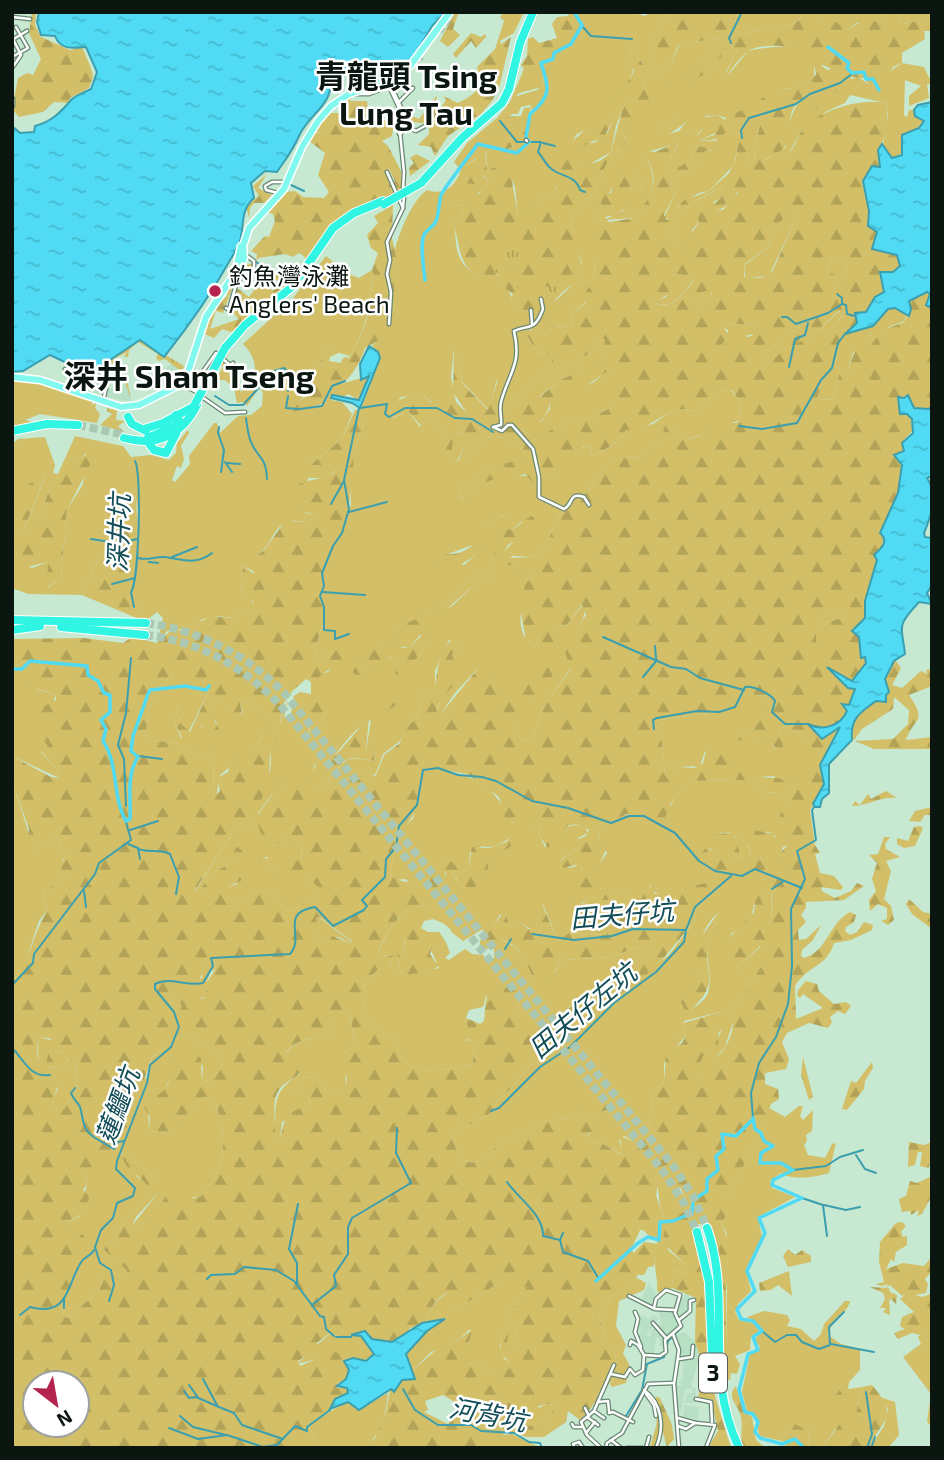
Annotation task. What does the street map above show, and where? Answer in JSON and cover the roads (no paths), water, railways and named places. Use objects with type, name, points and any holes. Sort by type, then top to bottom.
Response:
[{"type":"highway","points":[[127,408],[132,424],[169,451],[174,437],[183,427],[226,349],[246,328],[294,290],[335,231],[354,216],[384,203],[420,182],[462,138],[492,115],[503,101],[531,12]]},
{"type":"highway","points":[[151,436],[176,415],[195,405]]},
{"type":"highway","points":[[151,436],[175,429],[195,405]]},
{"type":"highway","points":[[151,436],[177,425],[179,421],[176,415]]},
{"type":"highway","points":[[12,433],[47,424],[77,427]]},
{"type":"highway","points":[[125,437],[151,436],[183,427]]},
{"type":"highway","points":[[12,615],[47,624]]},
{"type":"highway","points":[[12,622],[145,635]]},
{"type":"highway","points":[[12,629],[47,624],[146,623]]},
{"type":"highway","name":"3","points":[[707,1228],[717,1273],[720,1386],[725,1413],[739,1448]]},
{"type":"highway","name":"3","points":[[697,1232],[704,1256],[716,1392],[733,1448]]},
{"type":"main road","points":[[421,55],[450,12]]},
{"type":"main road","points":[[209,310],[226,288],[241,256],[249,223],[274,195],[305,137],[326,108],[349,91],[387,84],[405,71],[440,32]]},
{"type":"main road","points":[[12,376],[40,380],[127,408],[181,383],[209,310],[233,274],[241,256],[249,228],[284,189],[302,147],[318,121],[331,106],[349,94],[387,84],[400,77]]},
{"type":"street","points":[[12,17],[30,19]]},
{"type":"street","points":[[12,57],[28,48],[16,27]]},
{"type":"street","points":[[12,68],[20,61],[21,52],[13,39],[27,31]]},
{"type":"street","points":[[387,84],[402,115],[400,130],[404,172],[403,208],[387,242],[390,260],[387,274],[391,292],[389,324]]},
{"type":"street","points":[[398,103],[413,88]]},
{"type":"street","points":[[12,99],[12,106]]},
{"type":"street","points":[[396,122],[400,130]]},
{"type":"street","points":[[400,130],[408,128],[416,131],[425,126]]},
{"type":"street","points":[[387,172],[403,208]]},
{"type":"street","points":[[274,195],[265,190],[265,186],[273,181],[282,182]]},
{"type":"street","points":[[228,307],[235,285],[254,270],[255,262],[241,256]]},
{"type":"street","points":[[541,299],[543,309],[531,326],[526,330],[516,328],[513,331],[518,342],[516,369],[500,405],[501,425],[493,428],[502,432],[508,425],[512,425],[531,446],[539,477],[541,499],[564,509],[570,498],[577,496],[584,497],[589,505]]},
{"type":"street","points":[[531,310],[531,326]]},
{"type":"street","points":[[198,377],[208,367],[215,353],[230,365],[233,363]]},
{"type":"street","points":[[189,368],[210,388]]},
{"type":"street","points":[[65,369],[81,377],[94,370],[106,388],[102,400]]},
{"type":"street","points":[[181,383],[225,413],[245,412]]},
{"type":"street","points":[[654,1308],[657,1297],[671,1289],[680,1295],[675,1310],[680,1329],[666,1338]]},
{"type":"street","points":[[629,1296],[654,1308],[675,1310]]},
{"type":"street","points":[[679,1320],[690,1311],[690,1301],[694,1300]]},
{"type":"street","points":[[635,1312],[638,1320],[635,1332],[642,1344],[640,1348]]},
{"type":"street","points":[[644,1355],[664,1354],[666,1338],[653,1323]]},
{"type":"street","points":[[674,1335],[678,1359],[674,1383],[678,1448]]},
{"type":"street","points":[[611,1374],[625,1377],[630,1370],[635,1375],[643,1370],[644,1355],[634,1342],[630,1345]]},
{"type":"street","points":[[678,1359],[692,1357],[693,1346]]},
{"type":"street","points":[[614,1365],[594,1411],[581,1422],[590,1439],[601,1447],[622,1433],[625,1422],[648,1384],[674,1383]]},
{"type":"street","points":[[643,1391],[652,1402],[656,1416]]},
{"type":"street","points":[[643,1391],[659,1407],[660,1430],[656,1448]]},
{"type":"street","points":[[696,1399],[711,1402],[712,1422],[716,1429],[706,1448]]},
{"type":"street","points":[[597,1402],[608,1401],[609,1412],[633,1422]]},
{"type":"street","points":[[585,1408],[588,1416],[597,1423]]},
{"type":"street","points":[[586,1434],[604,1418],[594,1411]]},
{"type":"street","points":[[677,1418],[695,1423],[712,1422]]},
{"type":"street","points":[[625,1422],[628,1427]]},
{"type":"street","points":[[678,1426],[686,1429],[695,1423]]},
{"type":"street","points":[[572,1424],[574,1427],[582,1427]]},
{"type":"street","points":[[627,1448],[645,1448],[649,1437]]},
{"type":"street","points":[[575,1448],[574,1443],[579,1442],[583,1447],[590,1439]]},
{"type":"street","points":[[611,1440],[621,1448]]},
{"type":"water","points":[[39,12],[446,12],[432,26],[414,57],[395,72],[350,85],[351,75],[344,75],[338,87],[330,90],[325,102],[302,130],[277,172],[265,171],[251,183],[254,198],[244,215],[238,246],[204,303],[164,357],[140,340],[98,368],[94,364],[79,369],[50,355],[23,371],[12,372],[12,126],[20,133],[34,132],[35,126],[51,119],[73,98],[91,89],[97,72],[86,47],[68,48],[55,36],[41,35],[37,22]]},
{"type":"water","points":[[932,102],[932,304],[929,307],[926,305],[930,294],[927,292],[909,301],[909,316],[895,308],[888,309],[873,326],[845,334],[857,323],[855,313],[866,312],[875,297],[884,292],[880,272],[893,272],[900,266],[897,255],[872,249],[877,232],[868,226],[869,211],[863,181],[872,166],[880,167],[878,150],[882,144],[892,158],[902,155],[902,135],[919,128],[924,121],[915,116],[914,110],[918,105]]},
{"type":"water","points":[[369,346],[378,352],[380,358],[360,408],[352,403],[331,398],[332,395],[359,400],[369,376],[361,380],[360,364]]},
{"type":"water","points":[[908,395],[914,408],[929,409],[932,406],[932,476],[927,478],[933,498],[924,533],[925,537],[932,538],[932,585],[927,593],[932,604],[919,602],[903,622],[905,654],[894,661],[885,679],[889,692],[886,702],[876,701],[857,717],[852,740],[829,764],[829,793],[822,799],[820,807],[815,807],[813,804],[824,784],[820,765],[840,727],[822,739],[808,724],[825,727],[840,721],[847,711],[842,704],[849,705],[855,689],[848,688],[827,667],[852,681],[866,663],[865,657],[861,658],[859,637],[852,631],[865,618],[865,601],[877,560],[874,555],[883,545],[884,539],[880,533],[898,493],[902,465],[894,455],[904,451],[902,443],[913,433],[912,419],[907,414],[900,414],[898,397],[904,398]]},
{"type":"water","points":[[445,1319],[427,1331],[406,1354],[415,1379],[402,1380],[394,1392],[391,1389],[359,1410],[348,1402],[330,1409],[335,1399],[348,1393],[347,1388],[337,1386],[346,1379],[349,1370],[344,1361],[353,1358],[366,1361],[374,1354],[361,1336],[351,1335],[365,1331],[372,1339],[392,1342],[422,1323]]},
{"type":"waterway","points":[[425,280],[422,242],[425,233],[436,221],[441,195],[478,144],[517,153],[529,142],[526,137],[530,114],[542,102],[547,91],[541,63],[553,59],[554,53],[571,44],[582,25],[574,12]]},
{"type":"waterway","points":[[731,43],[729,38],[742,12]]},
{"type":"waterway","points":[[582,26],[591,36],[632,39]]},
{"type":"waterway","points":[[828,47],[849,63],[847,68],[852,73],[864,72],[866,79],[873,79],[879,90]]},
{"type":"waterway","points":[[742,138],[741,130],[749,118],[796,104],[810,94],[840,83],[853,73]]},
{"type":"waterway","points":[[500,121],[517,142],[541,142],[538,152],[548,166],[572,179],[580,190],[585,192]]},
{"type":"waterway","points":[[543,143],[555,146]]},
{"type":"waterway","points":[[291,185],[304,191]]},
{"type":"waterway","points":[[248,259],[263,265]]},
{"type":"waterway","points":[[837,294],[842,298],[842,304],[846,305],[847,314],[855,316]]},
{"type":"waterway","points":[[782,317],[787,317],[796,324],[828,313],[842,304]]},
{"type":"waterway","points":[[789,367],[795,339],[805,335],[808,323]]},
{"type":"waterway","points":[[739,426],[762,429],[797,423],[821,380],[832,368],[838,343],[845,334]]},
{"type":"waterway","points":[[215,396],[229,405],[243,405],[274,371],[284,368],[289,373],[288,391]]},
{"type":"waterway","points":[[300,409],[322,406],[332,386],[345,381]]},
{"type":"waterway","points":[[288,396],[286,408],[298,409]]},
{"type":"waterway","points":[[360,408],[387,404],[385,414],[389,417],[405,408],[437,408],[455,418],[472,419],[493,432]]},
{"type":"waterway","points":[[349,634],[335,639],[335,631],[324,630],[324,607],[320,596],[324,586],[322,573],[333,546],[342,533],[349,509],[344,480],[359,408]]},
{"type":"waterway","points":[[246,418],[250,439],[263,461],[267,479]]},
{"type":"waterway","points":[[219,427],[218,433],[224,450],[221,472]]},
{"type":"waterway","name":"深井坑","points":[[134,607],[131,592],[138,549],[139,505],[135,461]]},
{"type":"waterway","points":[[225,462],[232,472]]},
{"type":"waterway","points":[[227,463],[240,464]]},
{"type":"waterway","points":[[331,504],[344,481]]},
{"type":"waterway","points":[[349,512],[387,502]]},
{"type":"waterway","points":[[91,539],[117,543],[138,539]]},
{"type":"waterway","points":[[172,557],[197,547]]},
{"type":"waterway","points":[[138,558],[165,557],[194,561],[212,553]]},
{"type":"waterway","points":[[149,562],[158,563]]},
{"type":"waterway","points":[[112,584],[135,578]]},
{"type":"waterway","points":[[322,592],[365,595]]},
{"type":"waterway","points":[[603,637],[671,667],[686,669],[700,678],[744,690]]},
{"type":"waterway","points":[[655,646],[656,659]]},
{"type":"waterway","name":"深井坑","points":[[126,806],[124,759],[118,745],[126,713],[131,658]]},
{"type":"waterway","points":[[643,677],[657,660]]},
{"type":"waterway","points":[[12,669],[22,669],[30,661],[87,666],[88,675],[98,681],[104,693],[110,695],[110,712],[101,720],[106,729],[103,741],[111,760],[119,802],[126,821],[130,819],[130,779],[138,757],[131,751],[133,736],[150,690],[185,686],[206,690],[209,686]]},
{"type":"waterway","points":[[654,729],[653,720],[657,718],[697,711],[719,712],[735,707],[745,687],[752,687],[773,698],[775,701],[772,712],[785,724],[808,724]]},
{"type":"waterway","points":[[138,756],[162,759]]},
{"type":"waterway","name":"蓮鱷坑","points":[[109,1301],[114,1285],[111,1270],[100,1263],[95,1247],[101,1230],[113,1218],[117,1203],[133,1196],[135,1188],[116,1169],[117,1161],[147,1083],[150,1065],[171,1047],[179,1027],[174,1012],[155,989],[155,984],[167,981],[203,983],[213,966],[211,958],[290,954],[294,947],[295,920],[304,910],[315,907],[333,926],[364,910],[367,906],[362,900],[385,877],[386,859],[396,847],[399,826],[417,805],[423,770],[438,768],[458,775],[482,777],[496,781],[532,801],[568,808],[611,823],[629,816],[644,816],[675,833],[699,861],[715,871],[742,876],[755,869],[802,888]]},
{"type":"waterway","points":[[753,1118],[751,1093],[759,1063],[776,1037],[788,1004],[792,966],[791,909],[805,879],[797,851],[816,840],[812,810],[814,807]]},
{"type":"waterway","points":[[130,830],[158,821]]},
{"type":"waterway","points":[[12,985],[33,963],[34,954],[95,874],[99,863],[131,840],[126,822]]},
{"type":"waterway","points":[[128,844],[138,848],[140,859]]},
{"type":"waterway","points":[[138,849],[170,854],[179,877],[176,894]]},
{"type":"waterway","name":"田夫仔坑","points":[[532,934],[574,940],[612,936],[633,929],[686,930],[695,907],[731,876]]},
{"type":"waterway","points":[[772,889],[784,881]]},
{"type":"waterway","points":[[84,891],[86,907]]},
{"type":"waterway","name":"田夫仔左坑","points":[[491,1111],[499,1108],[540,1067],[570,1047],[614,1003],[656,972],[684,942],[686,930]]},
{"type":"waterway","points":[[505,949],[511,939]]},
{"type":"waterway","points":[[14,1050],[33,1072],[50,1075]]},
{"type":"waterway","points":[[75,1088],[71,1093],[80,1107],[86,1129],[96,1139],[114,1149],[118,1142],[124,1141]]},
{"type":"waterway","points":[[753,1118],[755,1129],[761,1133],[764,1141],[773,1146],[761,1153],[760,1163],[781,1163],[793,1170],[773,1180],[772,1185],[802,1198],[759,1218],[765,1233],[747,1271],[755,1291],[737,1309],[741,1319],[753,1321],[762,1331],[753,1337],[758,1350],[748,1354],[739,1390],[745,1412],[753,1414],[758,1422],[755,1432],[760,1438],[782,1444],[795,1439],[804,1448]]},
{"type":"waterway","points":[[596,1281],[638,1243],[648,1237],[659,1240],[660,1222],[673,1221],[692,1213],[693,1200],[707,1191],[707,1179],[718,1170],[716,1156],[724,1149],[722,1134],[736,1136],[752,1120]]},
{"type":"waterway","points":[[312,1305],[336,1286],[334,1275],[348,1254],[348,1227],[352,1218],[411,1183],[396,1153],[397,1128]]},
{"type":"waterway","points":[[793,1170],[826,1166],[840,1157],[863,1150]]},
{"type":"waterway","points":[[856,1155],[865,1169],[876,1173]]},
{"type":"waterway","points":[[507,1182],[535,1214],[543,1236],[560,1240]]},
{"type":"waterway","points":[[802,1198],[823,1205],[827,1236]]},
{"type":"waterway","points":[[297,1285],[297,1263],[289,1249],[298,1204]]},
{"type":"waterway","points":[[824,1205],[846,1210],[860,1207]]},
{"type":"waterway","points":[[563,1233],[560,1240],[563,1252],[588,1261],[599,1279]]},
{"type":"waterway","points":[[20,1315],[30,1307],[43,1309],[61,1303],[77,1269],[94,1250]]},
{"type":"waterway","name":"河背坑","points":[[207,1279],[211,1275],[235,1274],[244,1267],[276,1270],[294,1281],[320,1316],[324,1317],[326,1329],[334,1336]]},
{"type":"waterway","points":[[64,1299],[64,1308]]},
{"type":"waterway","points":[[762,1331],[775,1342],[787,1335],[796,1335],[802,1342],[819,1349],[830,1345],[829,1327],[844,1312]]},
{"type":"waterway","points":[[626,1416],[642,1390],[647,1364],[664,1357],[668,1341],[681,1328]]},
{"type":"waterway","points":[[336,1337],[351,1337]]},
{"type":"waterway","points":[[831,1344],[874,1352]]},
{"type":"waterway","points":[[203,1379],[217,1405]]},
{"type":"waterway","points":[[189,1385],[197,1396]]},
{"type":"waterway","name":"河背坑","points":[[403,1389],[415,1410],[438,1425],[471,1425],[481,1431],[514,1433],[529,1442],[540,1443],[542,1448]]},
{"type":"waterway","points":[[184,1391],[189,1398],[196,1397],[234,1413],[242,1425],[283,1439]]},
{"type":"waterway","points":[[866,1392],[872,1434],[867,1448]]},
{"type":"waterway","points":[[169,1428],[198,1439],[227,1435],[263,1447],[277,1445],[295,1426],[307,1431],[307,1427],[330,1410]]},
{"type":"waterway","points":[[180,1416],[193,1427],[226,1435]]},
{"type":"waterway","points":[[871,1448],[875,1437]]},
{"type":"tunnel","points":[[440,32],[452,14]]},
{"type":"tunnel","points":[[400,77],[422,57]]},
{"type":"tunnel","points":[[78,425],[125,435]]},
{"type":"tunnel","points":[[146,623],[166,626],[221,646],[254,667],[284,693],[674,1167],[693,1196],[707,1228]]},
{"type":"tunnel","points":[[145,635],[201,649],[235,667],[280,705],[662,1170],[684,1203],[697,1232]]},
{"type":"place","name":"釣魚灣泳灘 Anglers' Beach","points":[[215,291]]},
{"type":"district","name":"青龍頭 Tsing Lung Tau","points":[[406,96]]},
{"type":"district","name":"深井 Sham Tseng","points":[[189,377]]}]
